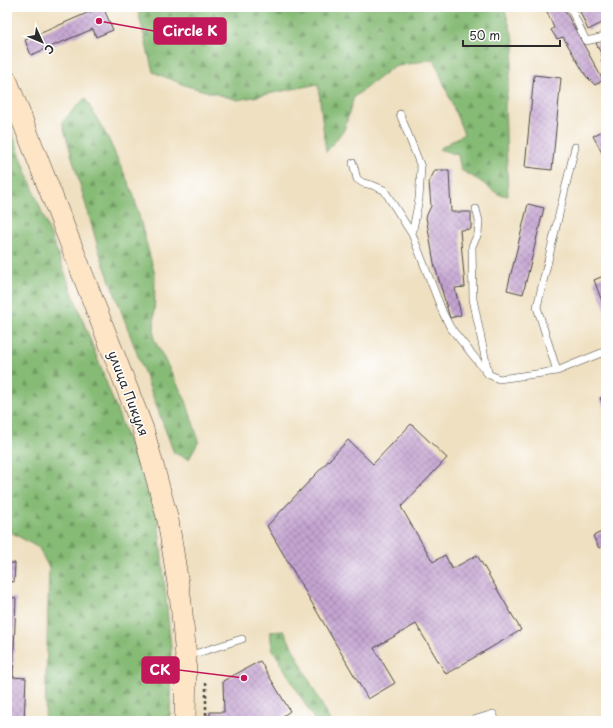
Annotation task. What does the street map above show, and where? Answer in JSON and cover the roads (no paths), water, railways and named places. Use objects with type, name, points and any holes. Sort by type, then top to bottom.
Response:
[{"type":"main road","name":"улица Пикуля","points":[[7,81],[143,429],[168,520],[181,603],[186,657],[185,721]]},
{"type":"lane","points":[[570,7],[586,41],[600,38],[606,34]]},
{"type":"lane","points":[[400,114],[421,167],[419,199],[412,234]]},
{"type":"lane","points":[[557,371],[537,307],[575,147]]},
{"type":"lane","points":[[353,163],[357,179],[362,183],[384,190],[412,234],[450,327],[488,374],[500,379],[557,371],[606,351]]},
{"type":"lane","points":[[476,209],[479,221],[478,234],[472,246],[473,299],[488,374]]},
{"type":"lane","points":[[186,657],[242,639]]},
{"type":"lane","points":[[470,721],[493,714],[496,721]]},
{"type":"place","name":"Circle K","points":[[99,21]]},
{"type":"place","name":"СК","points":[[244,678]]}]
